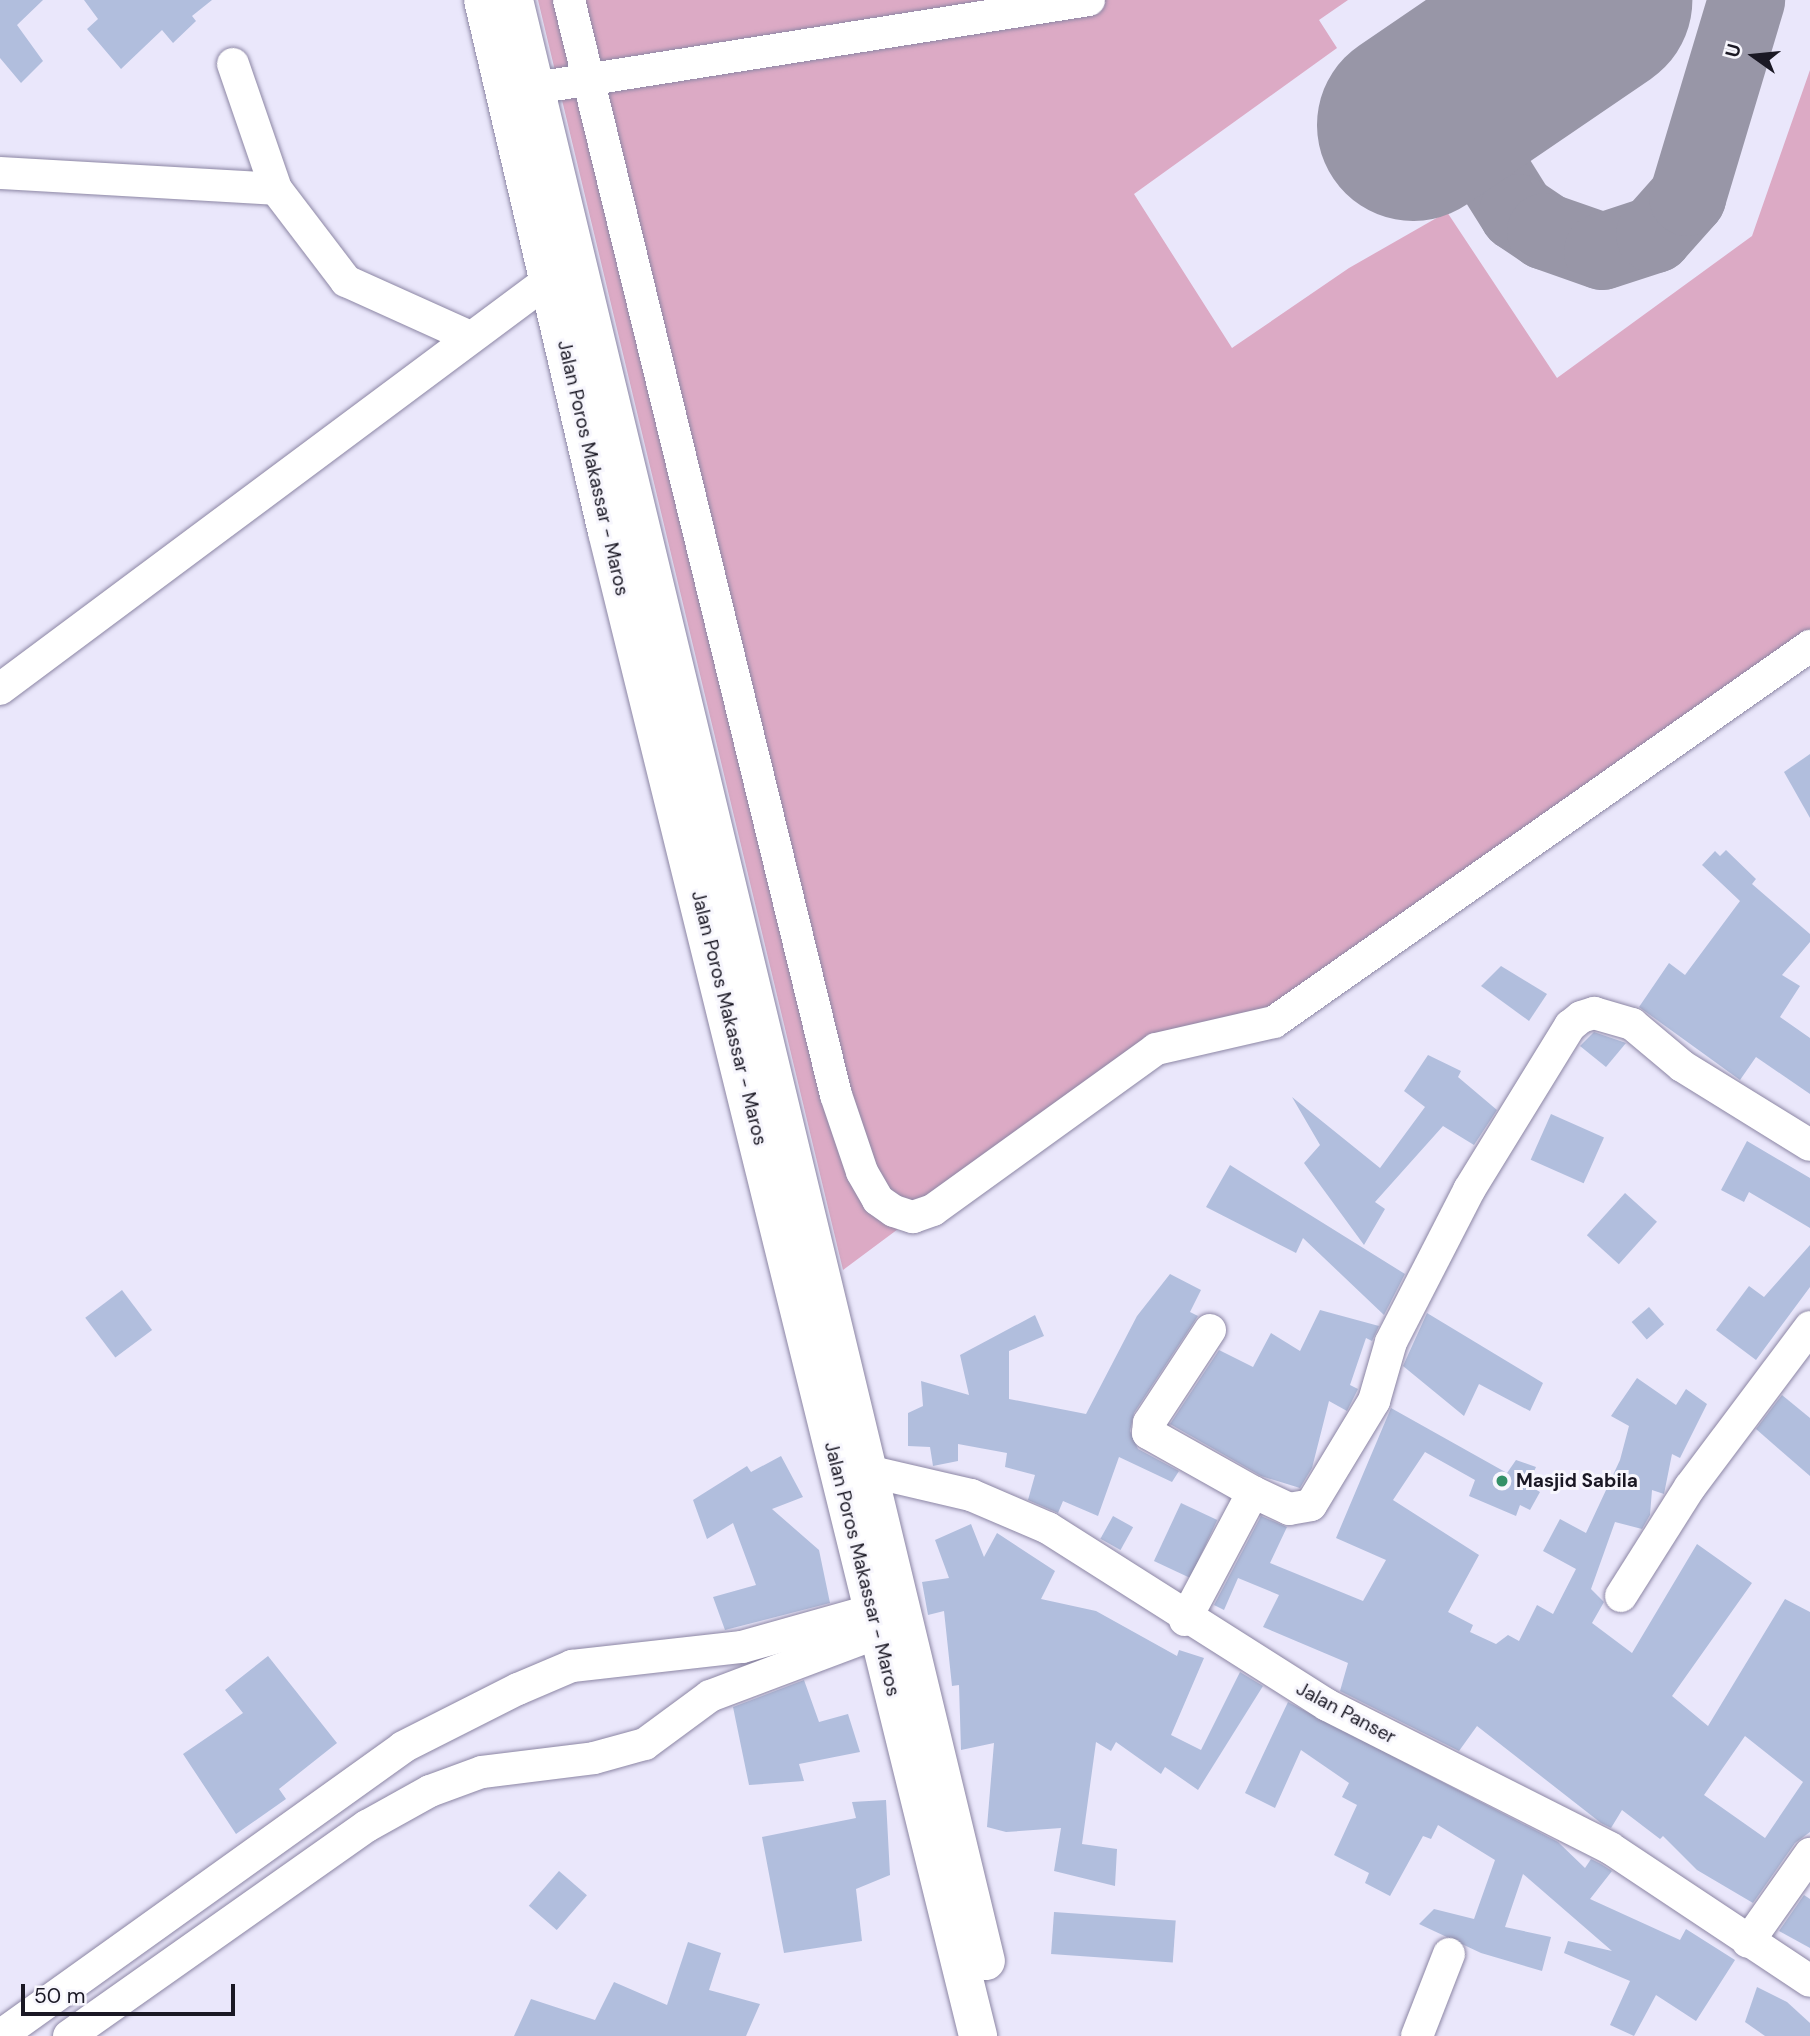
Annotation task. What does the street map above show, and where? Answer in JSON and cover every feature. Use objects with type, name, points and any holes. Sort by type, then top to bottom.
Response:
[{"type":"highway","name":"Jalan Poros Makassar - Maros","points":[[483,0],[549,280],[609,467],[872,1472],[1005,2036]]},
{"type":"highway","name":"Jalan Poros Makassar - Maros","points":[[514,0],[535,88],[609,467],[873,1622],[978,2036]]},
{"type":"street","points":[[569,0],[836,1095],[862,1172],[877,1200],[894,1211],[913,1217],[933,1210],[1156,1049],[1274,1022],[1810,646]]},
{"type":"street","points":[[535,88],[587,76],[1089,0]]},
{"type":"street","points":[[233,64],[276,190],[355,287],[468,336]]},
{"type":"street","points":[[0,173],[276,190]]},
{"type":"street","points":[[0,689],[468,336],[549,280]]},
{"type":"street","points":[[1210,1330],[1149,1423],[1148,1433],[1253,1492],[1289,1509],[1311,1505],[1374,1401],[1391,1342],[1469,1190],[1570,1026],[1581,1017],[1594,1013],[1632,1024],[1682,1066],[1810,1145]]},
{"type":"street","points":[[1621,1596],[1690,1487],[1810,1327]]},
{"type":"street","name":"Jalan Panser","points":[[872,1472],[1004,1506],[1048,1528],[1185,1620],[1327,1705],[1610,1848],[1810,1981]]},
{"type":"street","points":[[1185,1620],[1253,1492]]},
{"type":"street","points":[[0,2036],[402,1747],[518,1689],[572,1666],[741,1647],[873,1622]]},
{"type":"street","points":[[69,2036],[355,1834],[430,1791],[482,1772],[594,1758],[645,1744],[710,1696],[873,1622]]},
{"type":"street","points":[[1748,1942],[1810,1854]]},
{"type":"street","points":[[1417,2036],[1449,1955]]},
{"type":"shaded area","points":[[538,0],[1348,0],[1319,20],[1337,48],[1134,194],[1232,348],[1349,268],[1447,212],[1557,378],[1752,236],[1810,70],[1810,639],[1268,1022],[1133,1054],[843,1270]]},
{"type":"building","points":[[0,0],[43,0],[17,25],[43,61],[21,83],[0,58]]},
{"type":"building","points":[[84,0],[212,0],[192,16],[196,21],[173,43],[162,30],[121,69],[87,29],[98,19]]},
{"type":"building","points":[[1810,754],[1810,818],[1784,772]]},
{"type":"building","points":[[1726,850],[1756,879],[1752,884],[1810,934],[1810,942],[1782,975],[1800,986],[1780,1017],[1810,1038],[1810,1094],[1756,1057],[1740,1080],[1639,1007],[1669,963],[1685,975],[1740,901],[1702,865],[1715,851],[1720,856]]},
{"type":"building","points":[[1501,966],[1547,994],[1529,1021],[1481,986]]},
{"type":"building","points":[[1594,1032],[1626,1043],[1606,1067],[1580,1046]]},
{"type":"building","points":[[1428,1055],[1461,1071],[1458,1077],[1497,1110],[1474,1145],[1443,1126],[1375,1202],[1385,1209],[1364,1245],[1304,1163],[1320,1145],[1292,1097],[1380,1168],[1425,1107],[1404,1091]]},
{"type":"building","points":[[1551,1114],[1604,1138],[1584,1183],[1531,1160]]},
{"type":"building","points":[[1747,1141],[1810,1178],[1810,1228],[1749,1192],[1744,1202],[1721,1190]]},
{"type":"building","points":[[1230,1165],[1405,1274],[1384,1315],[1303,1238],[1296,1253],[1206,1207]]},
{"type":"building","points":[[1625,1193],[1657,1222],[1619,1264],[1587,1235]]},
{"type":"building","points":[[1810,1245],[1810,1287],[1756,1360],[1716,1330],[1749,1286],[1764,1297]]},
{"type":"building","points":[[1170,1274],[1201,1290],[1190,1312],[1198,1316],[1134,1413],[1130,1431],[1138,1449],[1179,1471],[1172,1482],[1119,1457],[1098,1516],[1063,1501],[1058,1513],[1028,1500],[1035,1475],[1005,1467],[1007,1453],[958,1444],[958,1461],[933,1466],[930,1447],[908,1446],[908,1413],[923,1406],[921,1381],[969,1395],[960,1355],[1035,1315],[1044,1336],[1009,1351],[1009,1399],[1086,1414],[1137,1316]]},
{"type":"building","points":[[122,1290],[152,1330],[115,1358],[85,1318]]},
{"type":"building","points":[[1649,1307],[1664,1324],[1647,1339],[1632,1322]]},
{"type":"building","points":[[1320,1310],[1379,1326],[1372,1341],[1366,1338],[1350,1385],[1358,1389],[1347,1411],[1329,1401],[1312,1468],[1300,1488],[1261,1476],[1170,1424],[1219,1350],[1253,1367],[1271,1333],[1300,1351]]},
{"type":"building","points":[[1427,1313],[1543,1383],[1530,1411],[1479,1384],[1464,1416],[1403,1366]]},
{"type":"building","points":[[1637,1378],[1676,1405],[1686,1389],[1707,1404],[1680,1458],[1672,1454],[1664,1494],[1652,1490],[1650,1515],[1642,1529],[1615,1522],[1591,1589],[1604,1602],[1592,1623],[1632,1653],[1697,1544],[1752,1583],[1672,1696],[1708,1726],[1785,1599],[1810,1612],[1810,1832],[1795,1843],[1753,1903],[1697,1870],[1663,1836],[1660,1839],[1622,1810],[1611,1828],[1601,1823],[1477,1726],[1459,1751],[1340,1691],[1348,1663],[1263,1627],[1279,1595],[1238,1578],[1224,1610],[1214,1605],[1261,1516],[1287,1527],[1270,1563],[1363,1601],[1386,1560],[1336,1538],[1391,1408],[1507,1473],[1516,1460],[1536,1467],[1528,1485],[1540,1492],[1530,1510],[1520,1505],[1516,1516],[1469,1496],[1475,1480],[1425,1452],[1393,1500],[1479,1555],[1448,1612],[1473,1625],[1470,1632],[1496,1644],[1508,1635],[1519,1641],[1537,1605],[1553,1614],[1576,1569],[1543,1551],[1560,1519],[1586,1533],[1620,1460],[1629,1426],[1611,1416]],"holes":[[[1745,1736],[1803,1782],[1765,1838],[1704,1795]]]},
{"type":"building","points":[[1782,1395],[1810,1418],[1810,1476],[1756,1429]]},
{"type":"building","points":[[781,1456],[803,1497],[772,1509],[819,1550],[830,1603],[725,1630],[713,1597],[756,1585],[733,1523],[707,1539],[693,1500],[747,1466],[751,1472]]},
{"type":"building","points":[[1181,1503],[1217,1520],[1190,1578],[1154,1561]]},
{"type":"building","points":[[1113,1516],[1133,1527],[1121,1550],[1100,1539]]},
{"type":"building","points":[[971,1524],[984,1557],[997,1533],[1055,1571],[1041,1599],[1096,1611],[1177,1656],[1179,1650],[1204,1658],[1171,1735],[1201,1750],[1240,1672],[1263,1686],[1198,1790],[1165,1767],[1161,1774],[1116,1742],[1111,1751],[1096,1742],[1082,1844],[1117,1849],[1115,1886],[1054,1871],[1061,1828],[1006,1832],[987,1827],[994,1743],[961,1750],[959,1685],[952,1686],[944,1611],[928,1615],[922,1582],[949,1578],[935,1540]]},
{"type":"building","points":[[268,1656],[337,1743],[279,1789],[286,1799],[236,1834],[183,1754],[243,1713],[225,1690]]},
{"type":"building","points":[[804,1680],[819,1722],[848,1714],[860,1752],[799,1764],[804,1781],[749,1785],[733,1707]]},
{"type":"building","points":[[1288,1702],[1558,1842],[1585,1868],[1591,1859],[1612,1871],[1590,1899],[1680,1940],[1686,1929],[1735,1960],[1696,2021],[1656,1995],[1634,2036],[1610,2025],[1630,1981],[1564,1953],[1568,1941],[1612,1951],[1523,1874],[1505,1927],[1551,1937],[1542,1971],[1481,1953],[1419,1924],[1434,1909],[1474,1919],[1495,1860],[1438,1825],[1431,1839],[1423,1836],[1390,1896],[1365,1883],[1369,1873],[1334,1855],[1357,1805],[1342,1797],[1349,1783],[1301,1750],[1275,1808],[1245,1793]]},
{"type":"building","points":[[886,1800],[890,1875],[856,1889],[862,1941],[784,1953],[762,1837],[856,1818],[852,1802]]},
{"type":"building","points":[[559,1871],[587,1895],[557,1930],[529,1906]]},
{"type":"building","points":[[1804,1895],[1810,1899],[1810,1948],[1779,1931]]},
{"type":"building","points":[[1054,1912],[1176,1921],[1173,1962],[1051,1954]]},
{"type":"building","points":[[688,1942],[721,1953],[709,1990],[760,2004],[746,2036],[514,2036],[531,1999],[595,2020],[614,1982],[667,2005]]},
{"type":"building","points":[[1757,1987],[1787,2002],[1810,2023],[1810,2036],[1765,2036],[1745,2022]]},
{"type":"taxiway","points":[[1498,0],[1467,34],[1460,65],[1459,94],[1470,137],[1517,212],[1545,231],[1602,251],[1654,234],[1687,197],[1746,0]]},
{"type":"runway","points":[[1413,125],[1596,0]]},
{"type":"place","name":"Masjid Sabila","points":[[1502,1481]]}]
